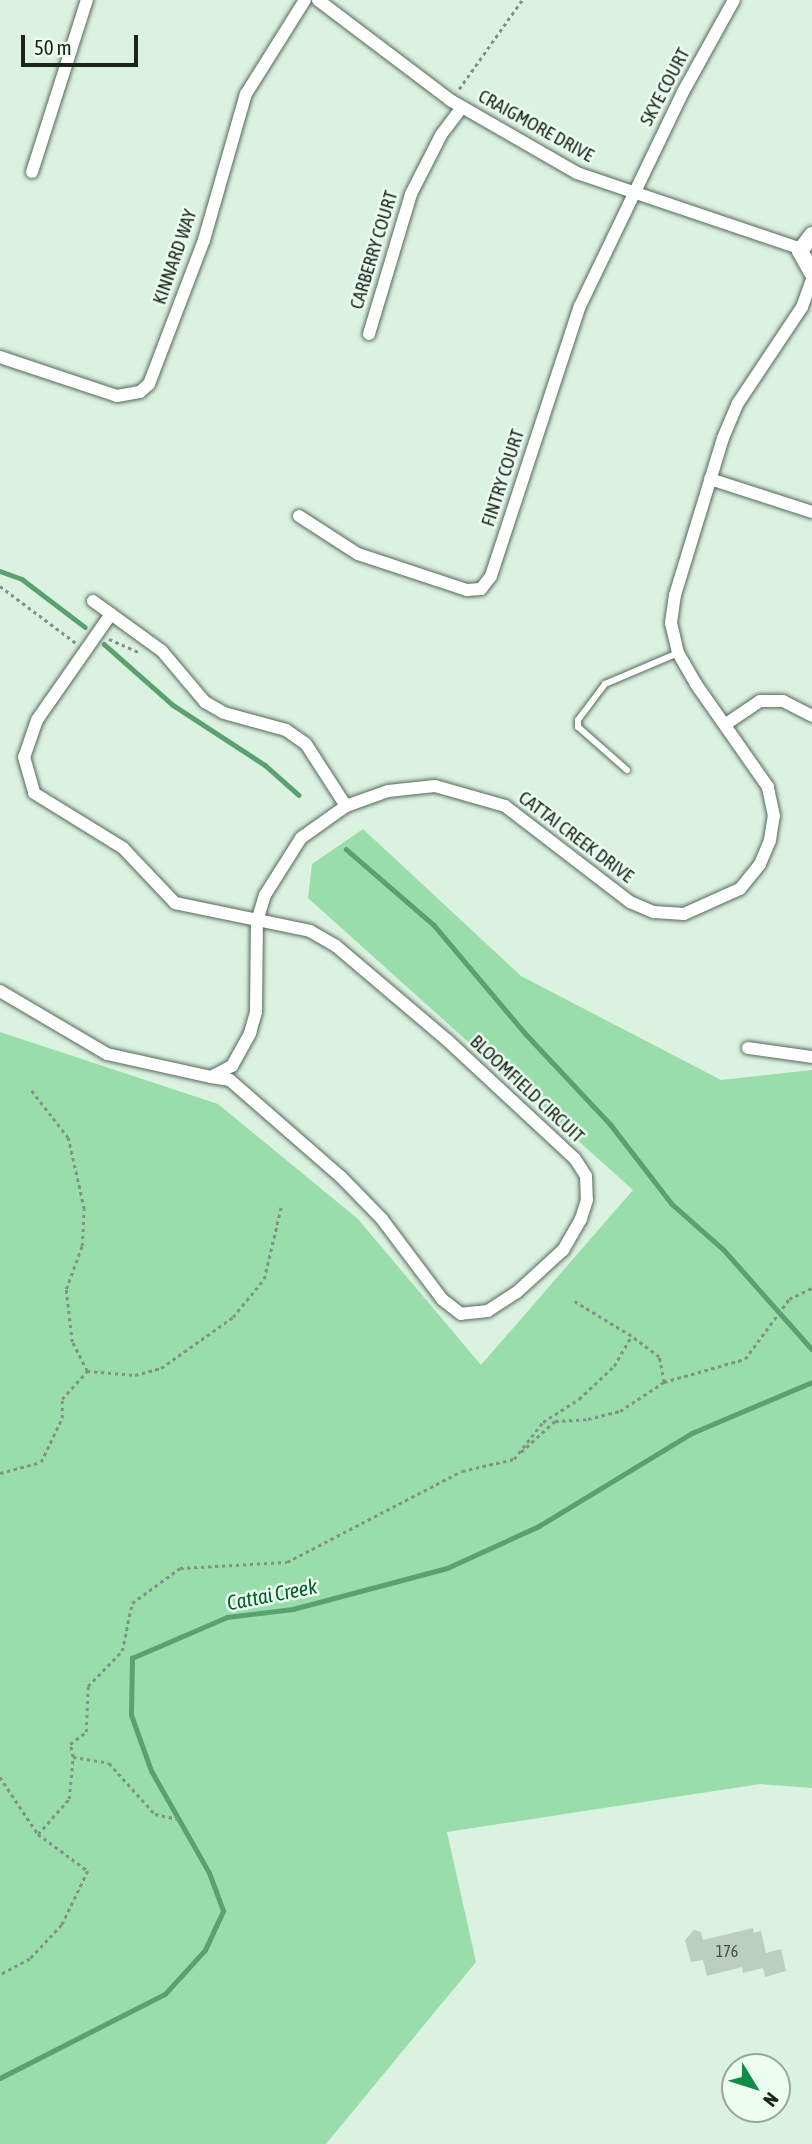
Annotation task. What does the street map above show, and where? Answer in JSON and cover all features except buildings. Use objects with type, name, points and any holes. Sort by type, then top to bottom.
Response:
[{"type":"street","points":[[32,172],[88,0]]},
{"type":"street","name":"KINNARD WAY","points":[[0,357],[117,396],[140,392],[149,384],[204,240],[246,94],[305,0]]},
{"type":"street","name":"CRAIGMORE DRIVE","points":[[318,0],[450,100],[566,168],[632,193],[801,248]]},
{"type":"street","name":"SKYE COURT","points":[[632,193],[734,0]]},
{"type":"street","name":"CARBERRY COURT","points":[[369,334],[411,194],[441,135],[462,107]]},
{"type":"street","name":"FINTRY COURT","points":[[299,516],[358,554],[467,590],[481,589],[491,576],[580,306],[632,193]]},
{"type":"street","points":[[812,235],[801,248],[801,260],[812,273]]},
{"type":"street","name":"CATTAI CREEK DRIVE","points":[[211,1077],[232,1066],[250,1033],[256,1012],[257,921],[265,895],[301,838],[346,806],[388,791],[435,786],[471,793],[505,806],[533,823],[630,902],[654,912],[684,914],[740,889],[760,864],[770,840],[774,816],[768,787],[678,653],[671,623],[675,595],[710,480],[738,403],[802,307],[812,280]]},
{"type":"street","points":[[710,480],[812,512]]},
{"type":"street","points":[[93,601],[162,651],[205,702],[224,713],[286,730],[306,744],[346,806]]},
{"type":"street","points":[[111,614],[28,741],[25,771],[34,793],[130,854],[175,903],[257,921]]},
{"type":"street","points":[[726,724],[760,701],[783,701],[812,716]]},
{"type":"street","name":"BLOOMFIELD CIRCUIT","points":[[211,1077],[230,1080],[341,1177],[382,1219],[442,1299],[461,1314],[488,1311],[517,1292],[563,1250],[581,1219],[587,1200],[586,1176],[575,1159],[447,1040],[336,946],[310,931],[257,921]]},
{"type":"street","points":[[0,991],[107,1054],[211,1077]]},
{"type":"street","points":[[748,1048],[812,1058]]},
{"type":"lane","points":[[626,770],[578,727],[578,720],[605,684],[678,653]]},
{"type":"path","points":[[450,100],[522,0]]},
{"type":"path","points":[[0,586],[85,650]]},
{"type":"path","points":[[30,1090],[68,1139],[83,1209],[82,1246],[66,1289],[72,1342],[87,1371]]},
{"type":"path","points":[[87,1371],[135,1375],[160,1368],[233,1317],[264,1279],[281,1207]]},
{"type":"path","points":[[38,1834],[69,1800],[73,1757],[70,1744],[86,1732],[88,1686],[121,1651],[132,1603],[180,1568],[287,1562],[443,1480],[514,1459],[555,1421],[588,1419],[620,1411],[664,1382],[745,1359],[789,1298],[812,1288]]},
{"type":"path","points":[[575,1302],[631,1336],[659,1357],[664,1382]]},
{"type":"path","points":[[514,1459],[543,1422],[579,1399],[614,1366],[631,1336]]},
{"type":"path","points":[[0,1473],[41,1462],[62,1418],[62,1399],[87,1371]]},
{"type":"path","points":[[73,1757],[109,1763],[155,1814],[178,1818]]},
{"type":"path","points":[[0,1777],[38,1834],[88,1871],[62,1925],[30,1959],[0,1975]]},
{"type":"green space","points":[[363,829],[521,976],[721,1080],[812,1070],[812,1788],[760,1784],[447,1832],[476,1962],[326,2144],[0,2144],[0,1032],[218,1104],[358,1219],[481,1365],[633,1190],[308,898],[312,864]]},
{"type":"waterway","points":[[0,571],[22,579],[85,627]]},
{"type":"waterway","points":[[104,644],[173,705],[265,765],[299,795]]},
{"type":"waterway","points":[[346,849],[434,925],[525,1033],[611,1125],[672,1204],[724,1250],[812,1349]]},
{"type":"waterway","name":"Cattai Creek","points":[[0,2078],[165,1994],[205,1950],[223,1911],[209,1873],[151,1771],[131,1715],[132,1658],[227,1617],[293,1609],[447,1568],[539,1526],[692,1433],[812,1382]]}]
